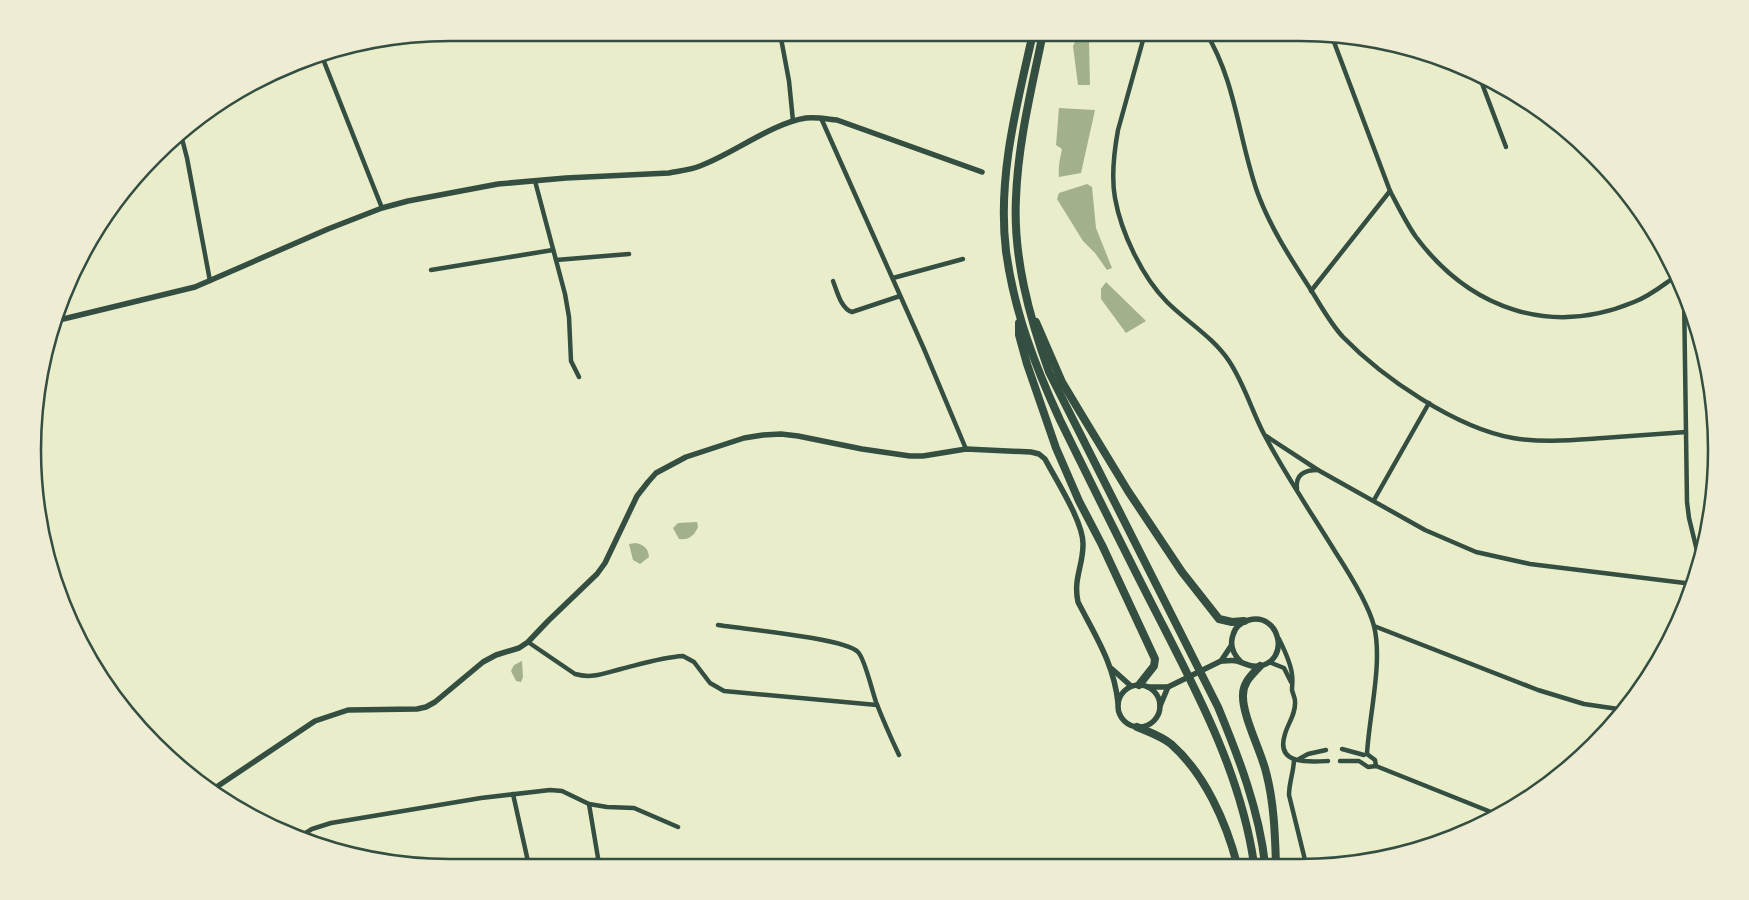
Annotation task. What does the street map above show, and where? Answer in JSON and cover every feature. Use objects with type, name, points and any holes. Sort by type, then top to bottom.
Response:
[{"type":"highway","points":[[1031,41],[1013,128],[1005,194],[1004,223],[1006,250],[1019,316],[1039,374],[1060,420],[1204,705],[1234,782],[1253,859]]},
{"type":"highway","points":[[1041,41],[1022,139],[1016,200],[1019,258],[1037,339],[1049,372],[1218,708],[1247,783],[1264,859]]},
{"type":"highway","points":[[1029,309],[1042,334],[1062,382],[1128,491],[1182,572],[1219,619],[1244,622]]},
{"type":"highway","points":[[1019,316],[1020,335],[1026,364],[1056,448],[1079,501],[1152,649],[1155,659],[1154,666],[1135,686]]},
{"type":"highway","points":[[1260,666],[1247,680],[1243,696],[1248,718],[1267,774],[1271,797],[1276,859]]},
{"type":"highway","points":[[1137,727],[1159,736],[1171,744],[1190,765],[1203,783],[1213,802],[1235,859]]},
{"type":"street","points":[[782,41],[789,81],[793,121]]},
{"type":"street","points":[[1143,41],[1115,147],[1114,178],[1117,205],[1128,238],[1148,278],[1166,301],[1209,338],[1229,361],[1264,436],[1356,586],[1374,626],[1376,676],[1365,754],[1359,761]]},
{"type":"street","points":[[1210,41],[1228,84],[1248,161],[1267,216],[1287,253],[1331,322],[1343,336],[1383,371],[1428,404],[1484,430],[1512,438],[1538,441],[1573,440],[1686,432]]},
{"type":"street","points":[[1334,43],[1390,191],[1415,236],[1431,256],[1451,275],[1472,290],[1494,302],[1516,310],[1539,316],[1563,318],[1588,316],[1610,311],[1649,295],[1671,280]]},
{"type":"street","points":[[324,61],[382,208]]},
{"type":"street","points":[[1482,84],[1506,147]]},
{"type":"street","points":[[63,319],[177,293],[210,281],[382,208],[470,189],[535,181],[669,173],[698,167],[776,128],[807,118],[837,120],[982,172]]},
{"type":"street","points":[[821,118],[966,449]]},
{"type":"street","points":[[183,141],[210,281]]},
{"type":"street","points":[[535,181],[568,307],[572,361],[579,377]]},
{"type":"street","points":[[1311,291],[1390,191]]},
{"type":"street","points":[[431,270],[553,250]]},
{"type":"street","points":[[556,260],[629,254]]},
{"type":"street","points":[[892,278],[963,259]]},
{"type":"street","points":[[833,282],[844,306],[852,312],[900,296]]},
{"type":"street","points":[[1684,314],[1686,474],[1688,510],[1696,547]]},
{"type":"street","points":[[1374,500],[1428,404]]},
{"type":"street","points":[[217,786],[315,721],[348,710],[417,709],[426,707],[445,695],[461,679],[483,662],[519,648],[528,642],[597,574],[605,563],[637,496],[656,473],[686,457],[714,446],[763,434],[798,436],[862,450],[910,456],[923,456],[966,449],[1039,454],[1045,459],[1077,521],[1082,535],[1083,545],[1076,591],[1078,602],[1111,667],[1118,712],[1122,719],[1129,725],[1137,727],[1146,726],[1158,714],[1169,686]]},
{"type":"street","points":[[1264,436],[1318,470],[1425,530],[1476,552],[1495,558],[1592,573],[1685,583]]},
{"type":"street","points":[[1298,492],[1296,482],[1300,475],[1307,470],[1318,470]]},
{"type":"street","points":[[1241,662],[1234,655],[1231,646],[1232,636],[1237,628],[1244,622],[1253,619],[1269,623],[1275,630],[1292,675],[1295,701],[1293,714],[1284,735],[1283,749],[1285,754],[1289,758],[1310,762],[1328,761]]},
{"type":"street","points":[[718,625],[822,640],[849,646],[858,652],[877,705],[899,756]]},
{"type":"street","points":[[1374,626],[1538,690],[1584,704],[1615,709]]},
{"type":"street","points":[[1118,703],[1120,696],[1125,690],[1135,686],[1169,686],[1222,661],[1232,660],[1250,666],[1260,666],[1276,656],[1279,647],[1278,637]]},
{"type":"street","points":[[528,642],[575,674],[581,676],[597,676],[629,666],[683,656],[694,662],[710,683],[724,691],[877,705]]},
{"type":"street","points":[[1222,661],[1231,646]]},
{"type":"street","points":[[1269,662],[1284,668],[1292,683]]},
{"type":"street","points":[[1111,667],[1135,686]]},
{"type":"street","points":[[1148,687],[1158,698],[1160,706]]},
{"type":"street","points":[[1342,749],[1365,754],[1375,760],[1376,766]]},
{"type":"street","points":[[1296,759],[1326,750]]},
{"type":"street","points":[[1296,759],[1289,786],[1289,795],[1305,859]]},
{"type":"street","points":[[1340,761],[1359,761],[1368,767],[1376,766],[1490,811]]},
{"type":"street","points":[[307,833],[331,823],[550,790],[562,791],[589,804],[607,808],[634,808],[678,826]]},
{"type":"street","points":[[514,794],[528,859]]},
{"type":"street","points":[[589,804],[598,859]]},
{"type":"shaded area","points":[[1076,41],[1089,41],[1090,85],[1078,85],[1073,46]]},
{"type":"shaded area","points":[[1059,108],[1095,110],[1081,173],[1059,177],[1062,149],[1056,145]]},
{"type":"shaded area","points":[[1087,184],[1092,187],[1096,228],[1112,268],[1107,270],[1095,253],[1083,241],[1057,199],[1059,193]]},
{"type":"shaded area","points":[[1106,282],[1146,321],[1126,333],[1101,299],[1101,289]]},
{"type":"shaded area","points":[[697,522],[698,527],[693,535],[686,539],[679,539],[673,528],[678,523]]},
{"type":"shaded area","points":[[636,543],[645,547],[648,551],[649,557],[640,564],[633,560],[629,544]]},
{"type":"shaded area","points":[[522,661],[523,677],[521,682],[516,681],[511,671],[514,665]]}]
